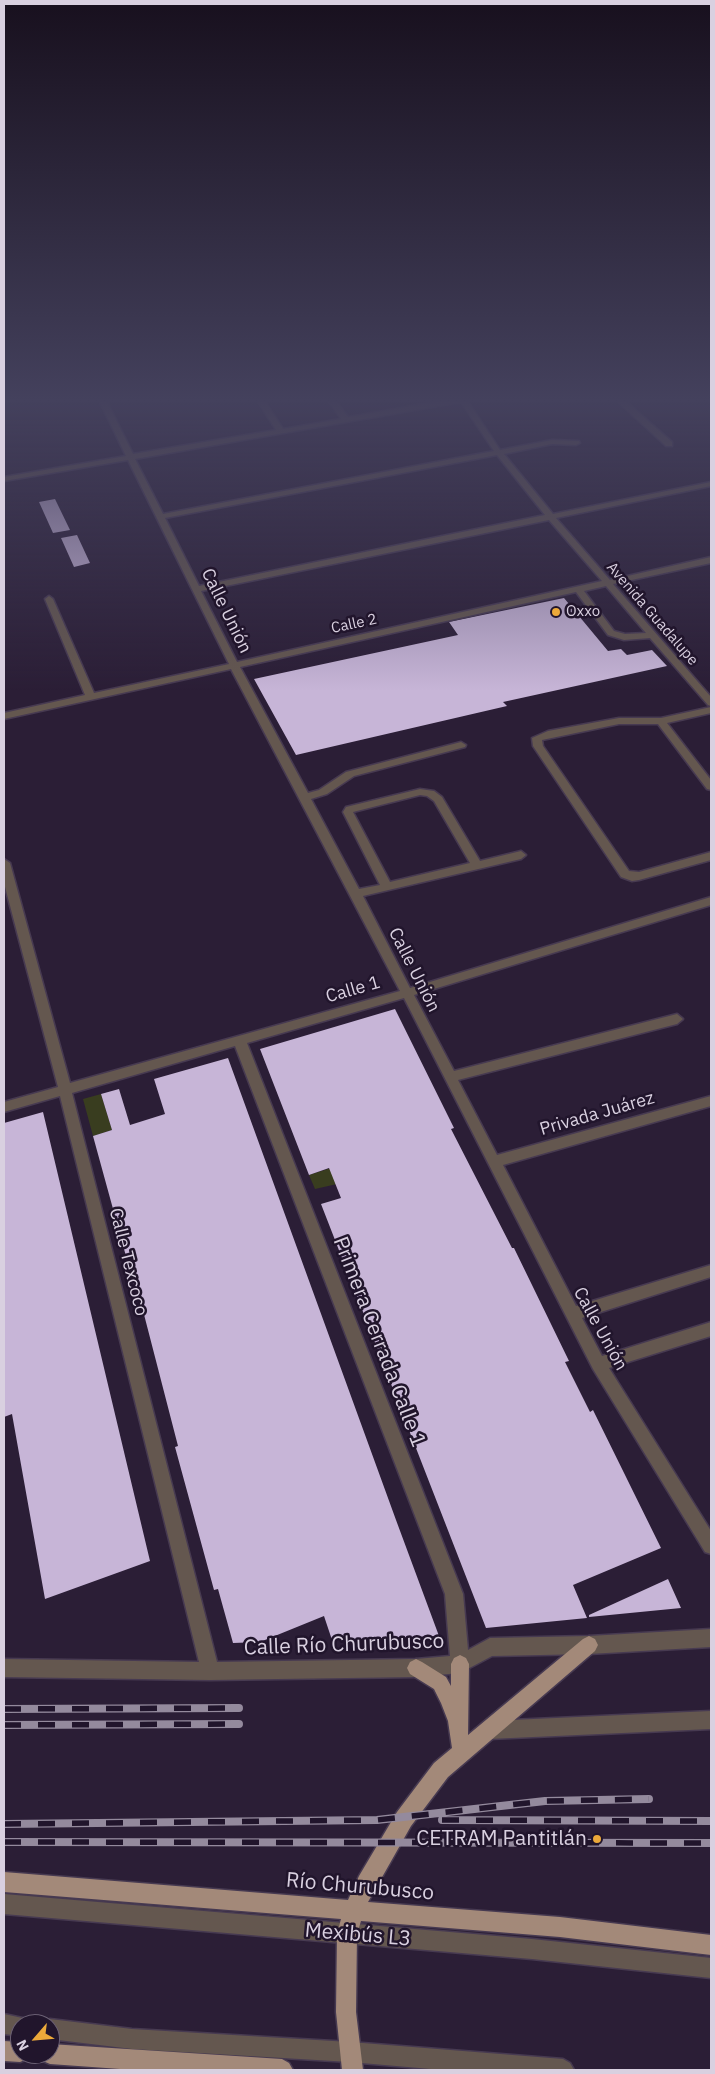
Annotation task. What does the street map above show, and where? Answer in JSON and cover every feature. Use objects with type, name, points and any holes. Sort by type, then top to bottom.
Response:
[{"type":"main road","points":[[351,2061],[346,2012],[347,1934],[354,1910],[366,1883],[404,1819],[428,1784],[486,1730],[589,1645]]},
{"type":"main road","points":[[460,1664],[462,1751]]},
{"type":"main road","points":[[416,1668],[440,1683],[457,1721],[462,1751]]},
{"type":"main road","name":"Río Churubusco","points":[[4,1882],[560,1927],[711,1944]]},
{"type":"main road","points":[[60,2055],[282,2070]]},
{"type":"street","name":"Calle Unión","points":[[150,497],[234,665],[303,798],[356,894],[598,1364],[711,1546]]},
{"type":"street","points":[[160,517],[267,497]]},
{"type":"street","name":"Avenida Guadalupe","points":[[534,497],[711,703]]},
{"type":"street","points":[[196,589],[649,497]]},
{"type":"street","name":"Calle 2","points":[[4,716],[711,560]]},
{"type":"street","points":[[578,589],[611,633],[624,637],[653,635]]},
{"type":"street","points":[[49,599],[91,697]]},
{"type":"street","points":[[711,710],[661,721],[619,721],[548,734],[537,738],[538,746],[625,874],[632,877],[639,876],[711,856]]},
{"type":"street","points":[[661,721],[711,787]]},
{"type":"street","points":[[303,798],[323,792],[350,774],[461,745]]},
{"type":"street","points":[[387,888],[348,812],[350,809],[420,792],[430,793],[438,799],[477,866]]},
{"type":"street","points":[[356,894],[521,855]]},
{"type":"street","name":"Calle Texcoco","points":[[4,863],[65,1089],[210,1671]]},
{"type":"street","name":"Calle 1","points":[[4,1107],[406,993],[711,901]]},
{"type":"street","points":[[449,1077],[677,1019]]},
{"type":"street","name":"Primera Cerrada Calle 1","points":[[239,1040],[454,1594],[460,1664]]},
{"type":"street","name":"Privada Juárez","points":[[493,1162],[711,1101]]},
{"type":"street","points":[[572,1314],[711,1271]]},
{"type":"street","points":[[598,1364],[711,1329]]},
{"type":"street","name":"Calle Río Churubusco","points":[[4,1668],[210,1671],[416,1668],[460,1664],[490,1647],[589,1645],[711,1638]]},
{"type":"street","points":[[486,1730],[711,1720]]},
{"type":"street","name":"Mexibús L3","points":[[4,1904],[532,1949],[711,1968]]},
{"type":"street","points":[[60,2030],[351,2061],[563,2070]]},
{"type":"green space","points":[[101,1094],[112,1130],[93,1136],[83,1099]]},
{"type":"green space","points":[[382,1152],[390,1172],[315,1189],[309,1175]]},
{"type":"building","points":[[55,499],[70,530],[53,533],[39,502]]},
{"type":"building","points":[[77,535],[90,563],[74,567],[61,538]]},
{"type":"building","points":[[564,598],[608,651],[621,649],[627,655],[652,650],[667,666],[503,702],[507,706],[296,755],[254,679],[458,635],[449,622]]},
{"type":"building","points":[[395,1009],[454,1128],[451,1129],[512,1248],[514,1248],[569,1361],[565,1362],[590,1412],[593,1410],[661,1548],[573,1585],[587,1618],[486,1628],[321,1204],[341,1198],[329,1168],[309,1175],[260,1049]]},
{"type":"building","points":[[228,1058],[439,1636],[332,1640],[324,1616],[260,1642],[233,1643],[218,1589],[214,1590],[175,1447],[178,1446],[140,1299],[138,1300],[93,1136],[112,1130],[101,1094],[119,1089],[130,1125],[165,1114],[154,1079]]},
{"type":"building","points":[[43,1112],[150,1561],[45,1599],[12,1414],[4,1417],[4,1123]]},
{"type":"building","points":[[668,1579],[681,1608],[589,1617],[589,1615]]},
{"type":"railway","points":[[4,1709],[239,1708]]},
{"type":"railway","points":[[4,1725],[239,1724]]},
{"type":"railway","points":[[4,1824],[377,1820],[545,1801],[649,1799]]},
{"type":"railway","points":[[442,1820],[711,1821]]},
{"type":"railway","points":[[4,1842],[711,1843]]},
{"type":"place","name":"Oxxo","points":[[556,612]]},
{"type":"place","name":"CETRAM Pantitlán","points":[[597,1839]]}]
